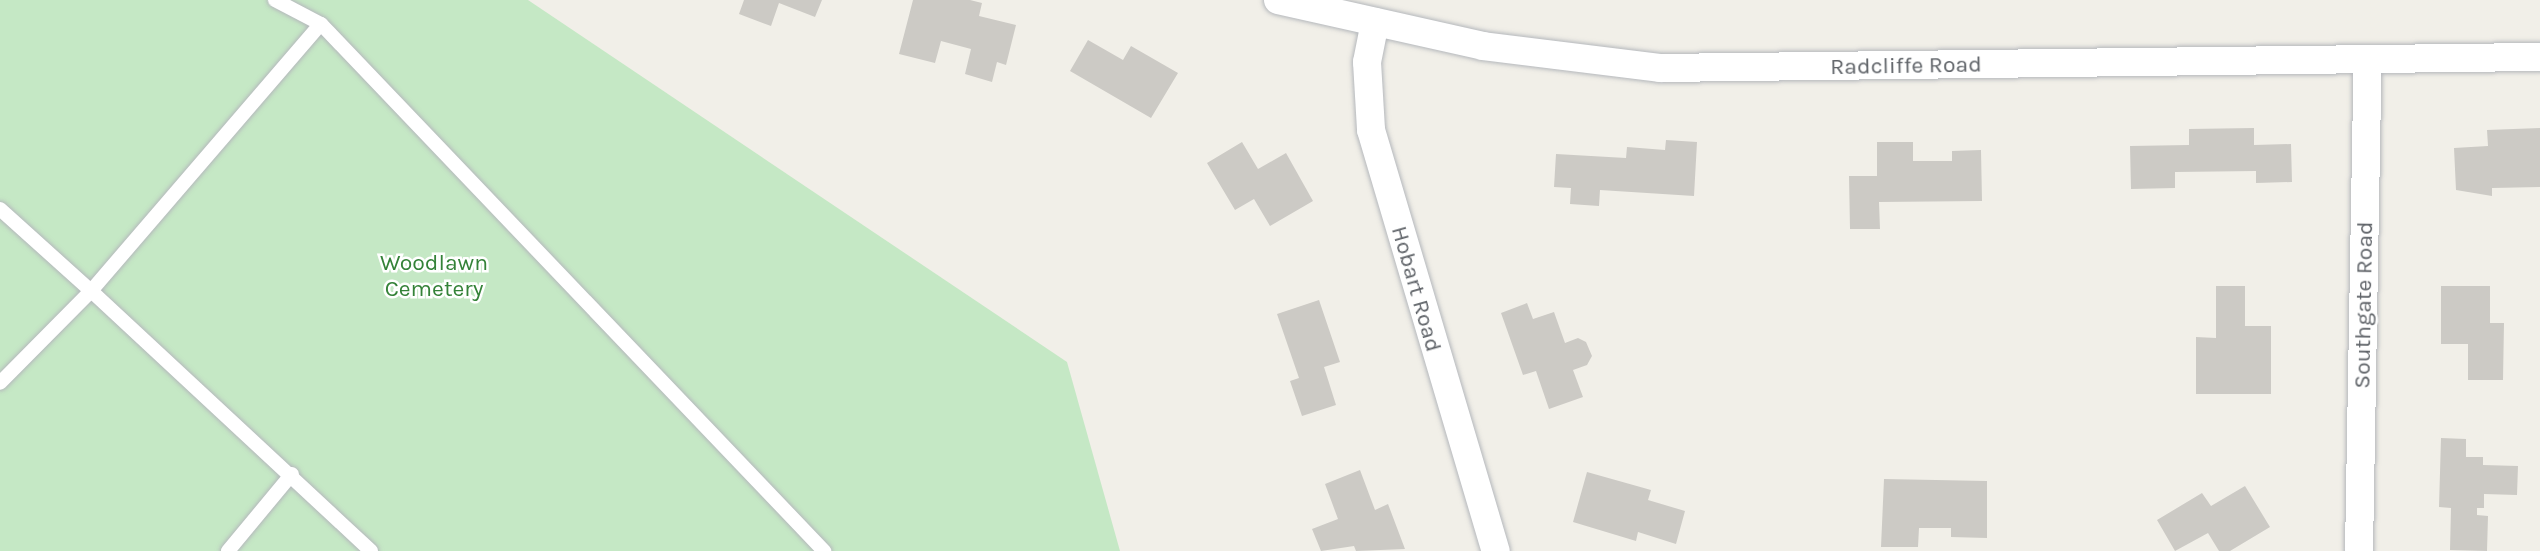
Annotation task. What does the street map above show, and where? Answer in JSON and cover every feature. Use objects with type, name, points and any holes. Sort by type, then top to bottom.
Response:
[{"type":"street","name":"Radcliffe Road","points":[[1278,0],[1520,52],[1660,68],[2540,57]]},
{"type":"street","name":"Hobart Road","points":[[1375,22],[1367,62],[1371,130],[1496,551]]},
{"type":"street","name":"Southgate Road","points":[[2359,551],[2368,60]]},
{"type":"lane","points":[[275,0],[321,24],[824,551]]},
{"type":"lane","points":[[0,383],[91,291],[321,24]]},
{"type":"lane","points":[[0,208],[292,474],[371,551]]},
{"type":"lane","points":[[228,551],[292,474]]},
{"type":"green space","name":"Woodlawn Cemetery","points":[[0,0],[528,0],[1067,362],[1120,551],[0,551]]},
{"type":"building","points":[[744,0],[822,0],[815,17],[779,3],[771,26],[739,14]]},
{"type":"building","points":[[913,0],[970,0],[982,3],[979,16],[1016,25],[1006,65],[997,62],[992,82],[965,74],[971,49],[941,41],[935,63],[899,54]]},
{"type":"building","points":[[1088,40],[1123,60],[1131,46],[1178,73],[1151,118],[1070,71]]},
{"type":"building","points":[[2254,128],[2254,145],[2291,144],[2292,182],[2256,183],[2256,171],[2175,172],[2175,188],[2131,189],[2130,146],[2189,145],[2189,129]]},
{"type":"building","points":[[2540,128],[2540,187],[2492,188],[2492,196],[2456,190],[2454,148],[2488,146],[2487,130]]},
{"type":"building","points":[[1666,140],[1697,142],[1694,196],[1600,190],[1599,206],[1570,204],[1571,188],[1554,187],[1556,154],[1626,158],[1627,147],[1665,150]]},
{"type":"building","points":[[1242,142],[1258,169],[1286,153],[1313,201],[1270,226],[1254,199],[1235,210],[1207,163]]},
{"type":"building","points":[[1877,142],[1913,142],[1913,161],[1952,161],[1952,151],[1981,150],[1982,201],[1879,202],[1880,229],[1850,229],[1849,176],[1877,176]]},
{"type":"building","points":[[2216,286],[2245,286],[2245,326],[2271,326],[2271,394],[2196,394],[2196,337],[2216,338]]},
{"type":"building","points":[[2441,286],[2490,286],[2490,323],[2504,323],[2503,380],[2468,380],[2468,344],[2441,344]]},
{"type":"building","points":[[1319,300],[1340,362],[1324,367],[1336,405],[1302,416],[1290,381],[1299,378],[1277,314]]},
{"type":"building","points":[[1527,303],[1533,319],[1554,312],[1565,343],[1578,338],[1586,342],[1592,356],[1587,365],[1573,370],[1583,397],[1549,409],[1536,371],[1523,375],[1501,313]]},
{"type":"building","points":[[2441,438],[2466,439],[2466,457],[2483,457],[2483,465],[2518,466],[2517,495],[2484,494],[2484,508],[2477,508],[2477,515],[2488,516],[2487,551],[2450,550],[2451,508],[2439,507]]},
{"type":"building","points":[[1360,470],[1375,510],[1388,504],[1405,549],[1356,551],[1354,546],[1321,551],[1312,529],[1338,519],[1325,484]]},
{"type":"building","points":[[1587,472],[1651,490],[1648,500],[1685,511],[1676,544],[1638,532],[1636,541],[1573,522]]},
{"type":"building","points":[[1884,479],[1987,481],[1987,538],[1951,537],[1951,528],[1919,528],[1918,547],[1881,547]]},
{"type":"building","points":[[2245,486],[2270,527],[2230,551],[2219,551],[2208,533],[2175,551],[2157,520],[2202,493],[2211,506]]}]
